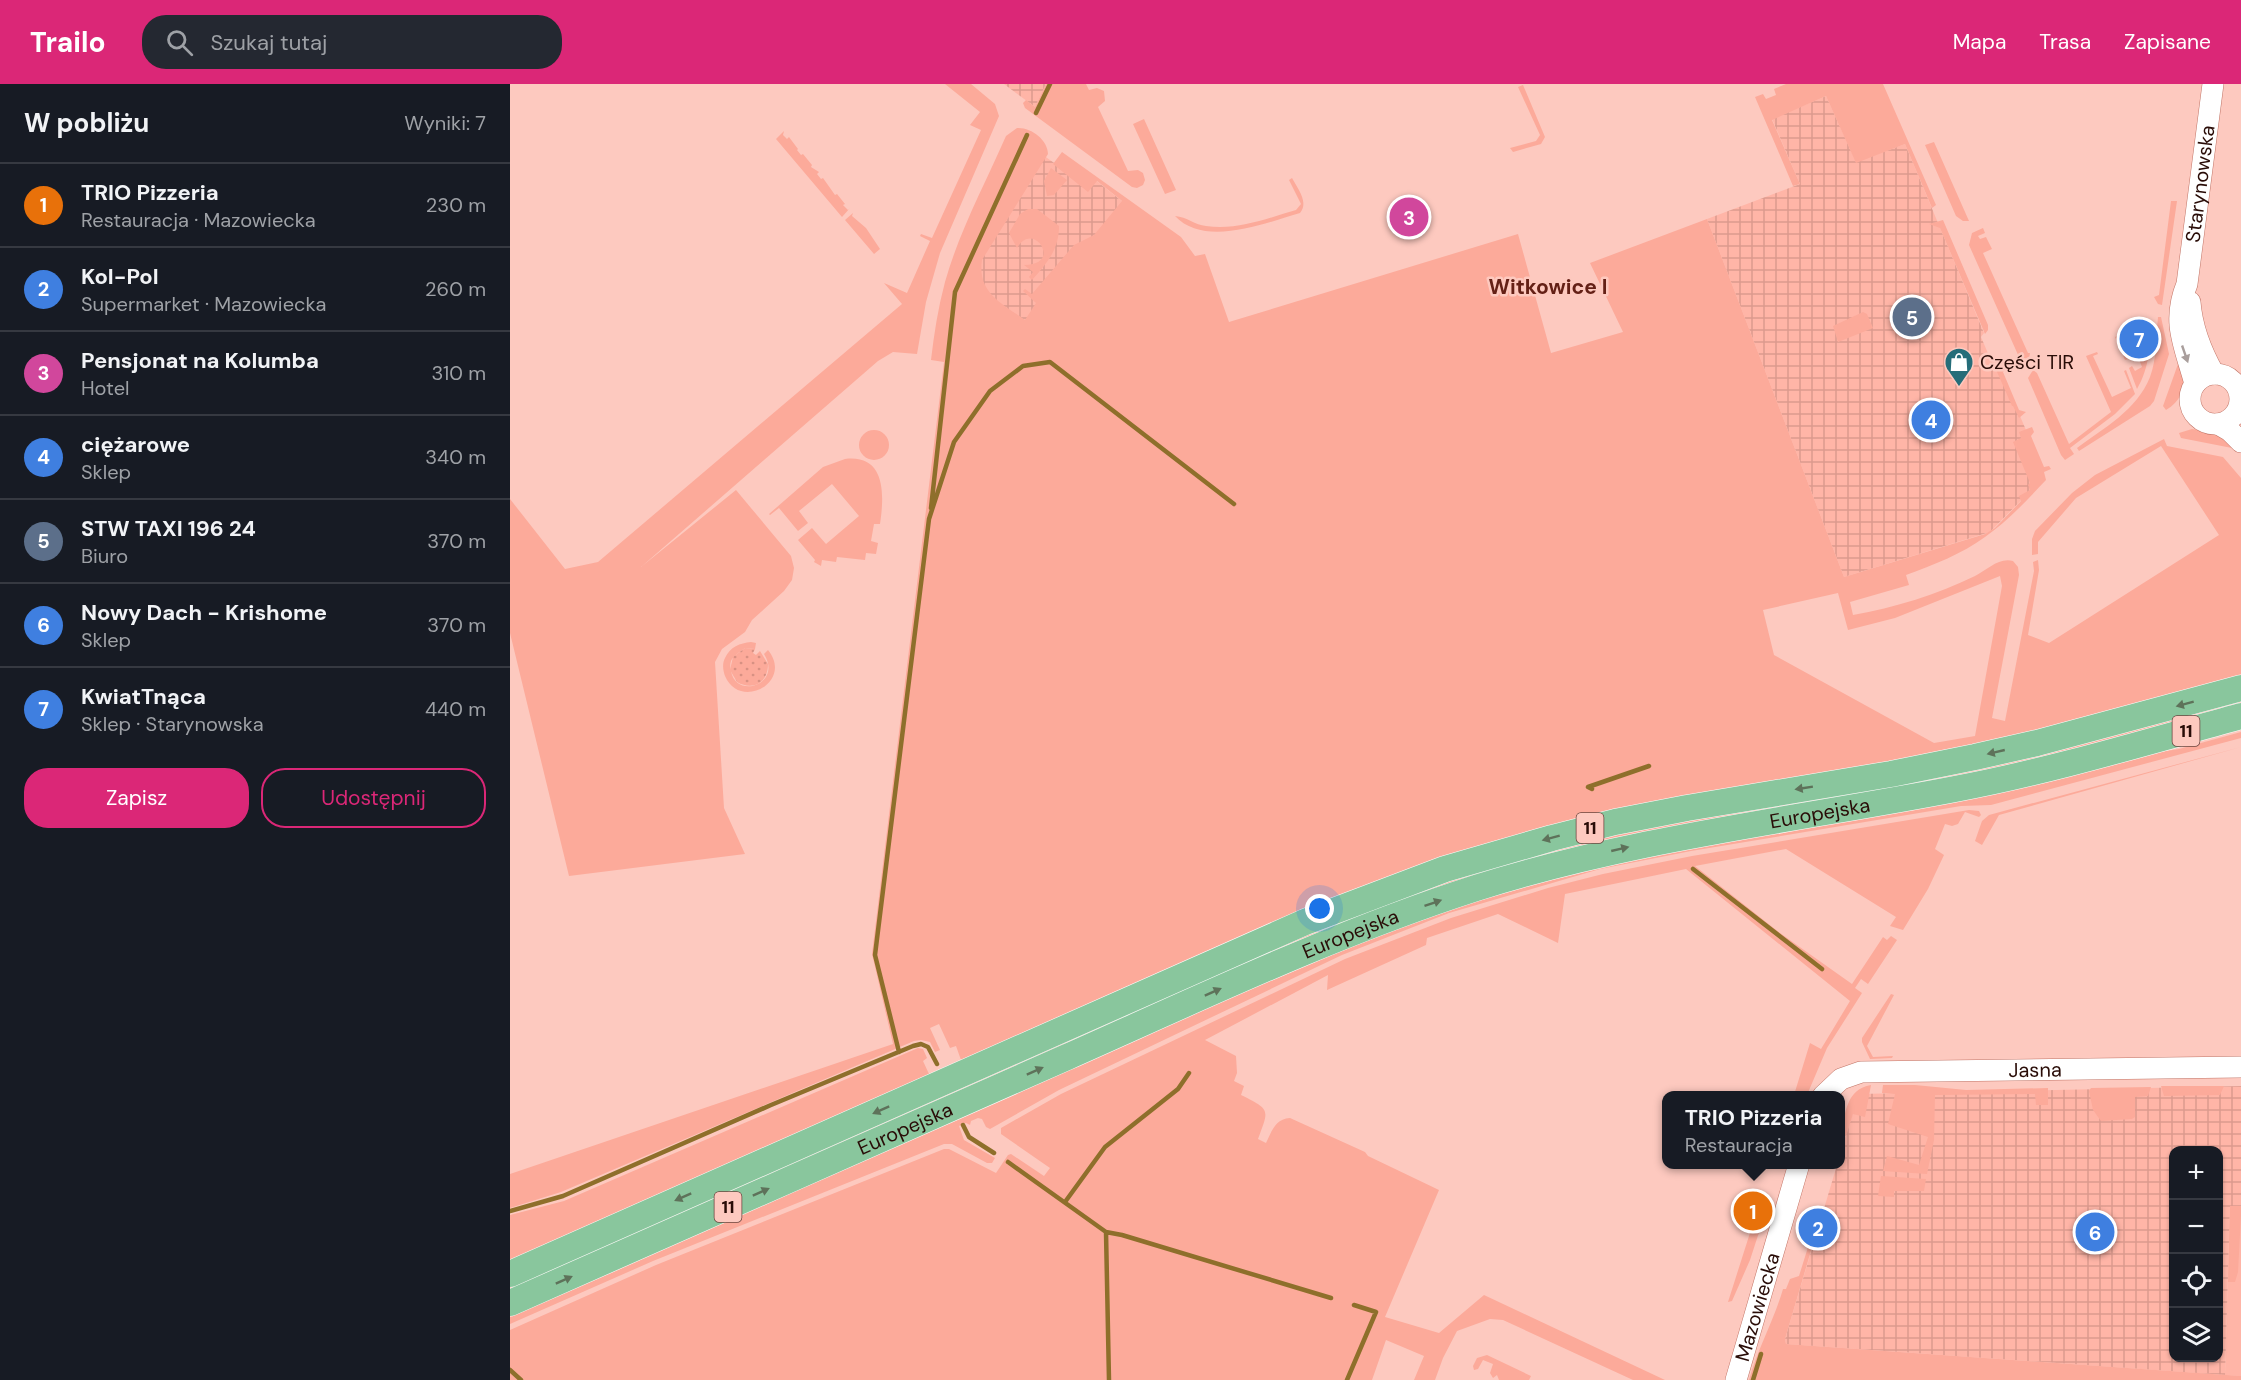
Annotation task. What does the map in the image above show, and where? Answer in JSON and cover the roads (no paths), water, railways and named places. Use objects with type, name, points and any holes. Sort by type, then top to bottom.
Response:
[{"type":"main road","name":"Europejska","points":[[510,1274],[1281,933],[1339,908],[1445,869],[1615,822],[1975,757],[2241,688]]},
{"type":"main road","name":"Europejska","points":[[510,1304],[1288,959],[1428,904],[1537,870],[1619,850],[1677,837],[1960,789],[2065,764],[2241,716]]},
{"type":"street","name":"Starynowska","points":[[2195,384],[2182,344],[2181,303],[2187,284],[2213,84]]},
{"type":"street","name":"Starynowska","points":[[2187,284],[2197,338],[2226,373]]},
{"type":"street","points":[[2218,424],[2229,420],[2239,409],[2240,395],[2237,386],[2226,373],[2205,376],[2195,384],[2190,398],[2192,410],[2204,422],[2218,424],[2230,431],[2241,442]]},
{"type":"street","name":"Jasna","points":[[1828,1090],[1851,1075],[1884,1071],[2241,1067]]},
{"type":"street","name":"Mazowiecka","points":[[1736,1380],[1799,1169]]},
{"type":"waterway","points":[[1036,113],[1050,84]]},
{"type":"waterway","points":[[931,508],[955,292],[1027,135]]},
{"type":"waterway","points":[[899,1052],[875,955],[929,519],[954,442],[990,391],[1023,366],[1050,362],[1234,504]]},
{"type":"waterway","points":[[1592,789],[1588,787],[1649,766]]},
{"type":"waterway","points":[[1693,869],[1822,969]]},
{"type":"waterway","points":[[510,1211],[563,1196],[913,1046],[921,1044],[928,1047],[937,1064]]},
{"type":"waterway","points":[[1065,1202],[1105,1147],[1178,1089],[1189,1073]]},
{"type":"waterway","points":[[963,1125],[969,1137],[994,1153]]},
{"type":"waterway","points":[[1008,1162],[1106,1232],[1331,1298]]},
{"type":"waterway","points":[[1106,1232],[1109,1380]]},
{"type":"waterway","points":[[1347,1380],[1376,1312],[1354,1305]]},
{"type":"waterway","points":[[1753,1380],[1761,1354]]},
{"type":"waterway","points":[[510,1370],[521,1380]]},
{"type":"place","name":"Pensjonat na Kolumba","points":[[1409,217]]},
{"type":"place","name":"STW TAXI 196 24","points":[[1912,317]]},
{"type":"place","name":"KwiatTnąca","points":[[2139,339]]},
{"type":"place","name":"Części TIR","points":[[1959,388]]},
{"type":"place","name":"ciężarowe","points":[[1931,420]]},
{"type":"place","name":"TRIO Pizzeria","points":[[1753,1211]]},
{"type":"place","name":"Kol-Pol","points":[[1818,1228]]},
{"type":"place","name":"Nowy Dach - Krishome","points":[[2095,1232]]},
{"type":"district","name":"Witkowice I","points":[[1548,287]]}]
